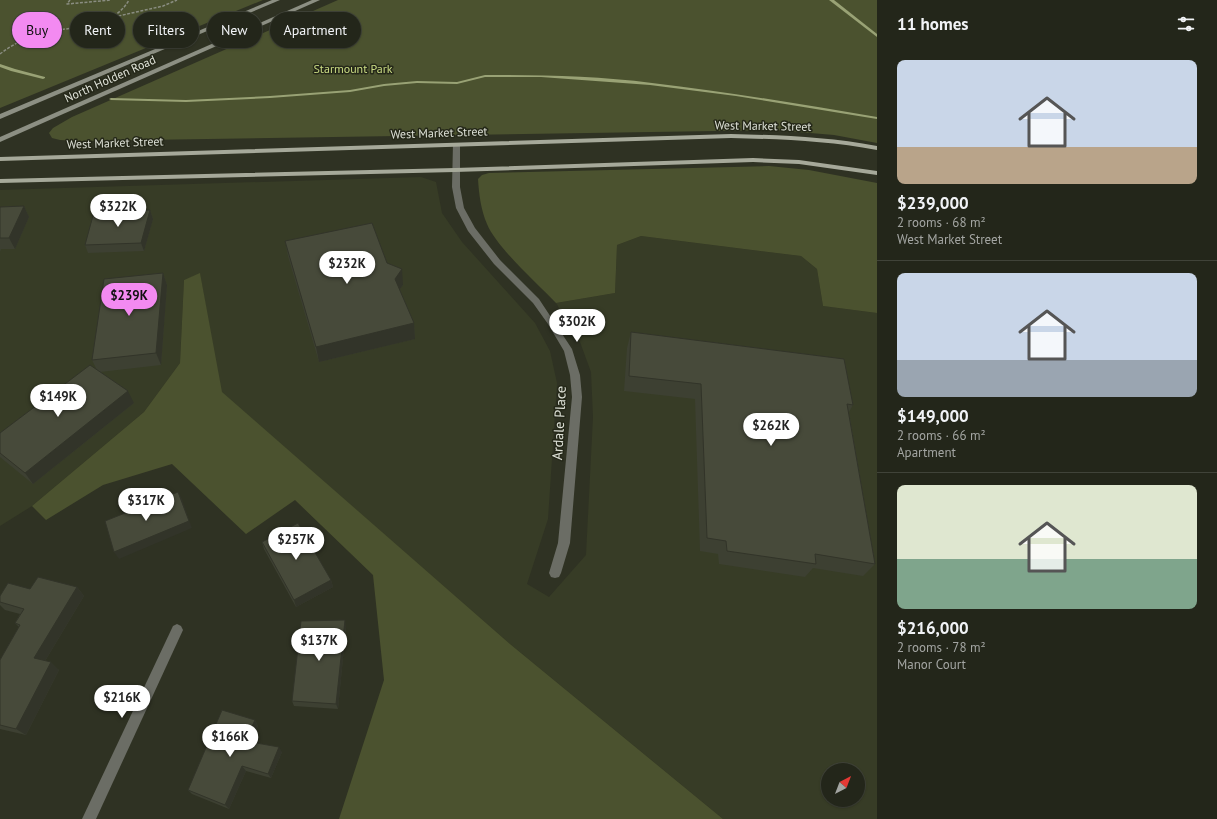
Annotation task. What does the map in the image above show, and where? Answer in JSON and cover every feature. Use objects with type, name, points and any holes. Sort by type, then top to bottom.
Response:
[{"type":"main road","name":"North Holden Road","points":[[0,117],[277,0]]},
{"type":"main road","name":"North Holden Road","points":[[0,140],[317,0]]},
{"type":"main road","name":"West Market Street","points":[[0,159],[731,136],[776,136],[838,141],[877,148]]},
{"type":"main road","points":[[0,181],[455,170],[753,160],[799,162],[877,173]]},
{"type":"street","name":"Ardale Place","points":[[456,144],[456,187],[460,208],[470,229],[497,262],[536,301],[569,351],[575,375],[577,397],[564,536],[555,573]]},
{"type":"street","points":[[89,819],[177,630]]},
{"type":"path","points":[[70,0],[67,4],[111,0]]},
{"type":"path","points":[[120,12],[125,8],[129,0]]},
{"type":"path","points":[[125,15],[163,6],[177,0]]},
{"type":"path","points":[[0,54],[21,41],[40,34],[70,28]]},
{"type":"shaded area","points":[[421,177],[436,182],[442,213],[462,242],[535,323],[550,351],[557,383],[548,519],[527,584],[549,597],[586,555],[593,417],[591,372],[580,342],[556,303],[615,293],[617,245],[641,236],[801,256],[817,269],[823,306],[877,313],[877,819],[723,819],[510,644],[221,392],[200,274],[184,280],[180,363],[144,412],[32,506],[0,526],[0,190]]},
{"type":"green space","points":[[0,0],[263,0],[234,12],[207,12],[207,23],[199,26],[199,12],[133,12],[133,48],[146,48],[0,108]]},
{"type":"green space","name":"Starmount Park","points":[[338,0],[877,0],[877,143],[834,135],[775,130],[77,141],[52,138],[49,133],[53,128],[72,117],[229,48],[262,48],[262,33],[270,30],[270,48],[361,48],[361,12],[311,12]]},
{"type":"green space","points":[[769,166],[809,170],[877,183],[877,313],[823,306],[817,269],[801,256],[641,236],[617,245],[615,293],[556,303],[528,276],[499,244],[492,233],[485,219],[482,208],[478,179],[482,175],[489,173]]},
{"type":"green space","points":[[200,273],[222,392],[510,644],[723,819],[339,819],[384,680],[373,575],[295,500],[246,534],[172,464],[103,485],[46,520],[32,506],[144,412],[180,363],[184,280]]},
{"type":"building","points":[[24,206],[9,238],[0,238],[0,207]]},
{"type":"building","points":[[150,210],[141,243],[85,245],[94,212]]},
{"type":"building","points":[[372,223],[387,263],[402,269],[395,279],[414,323],[316,347],[285,241]]},
{"type":"building","points":[[163,273],[156,353],[92,360],[104,279]]},
{"type":"building","points":[[631,332],[844,359],[853,405],[847,404],[875,564],[815,554],[816,564],[727,551],[726,541],[707,538],[701,384],[629,376]]},
{"type":"building","points":[[90,365],[128,391],[25,473],[0,453],[0,433]]},
{"type":"building","points":[[178,492],[189,521],[114,552],[105,521]]},
{"type":"building","points":[[298,523],[331,580],[294,600],[262,542]]},
{"type":"building","points":[[38,577],[77,587],[34,658],[51,662],[16,729],[0,725],[0,660],[20,625],[15,623],[24,609],[0,602],[0,596],[8,583],[30,589]]},
{"type":"building","points":[[345,620],[336,704],[292,701],[301,621]]},
{"type":"building","points":[[222,710],[255,720],[245,741],[279,747],[268,774],[242,766],[225,805],[188,790]]},
{"type":"waterway","points":[[831,0],[877,36]]},
{"type":"waterway","points":[[0,65],[43,78]]},
{"type":"waterway","points":[[111,99],[186,101],[270,97],[350,91],[384,85],[417,82],[457,83],[485,76],[541,76],[650,84],[736,95],[877,118]]}]
